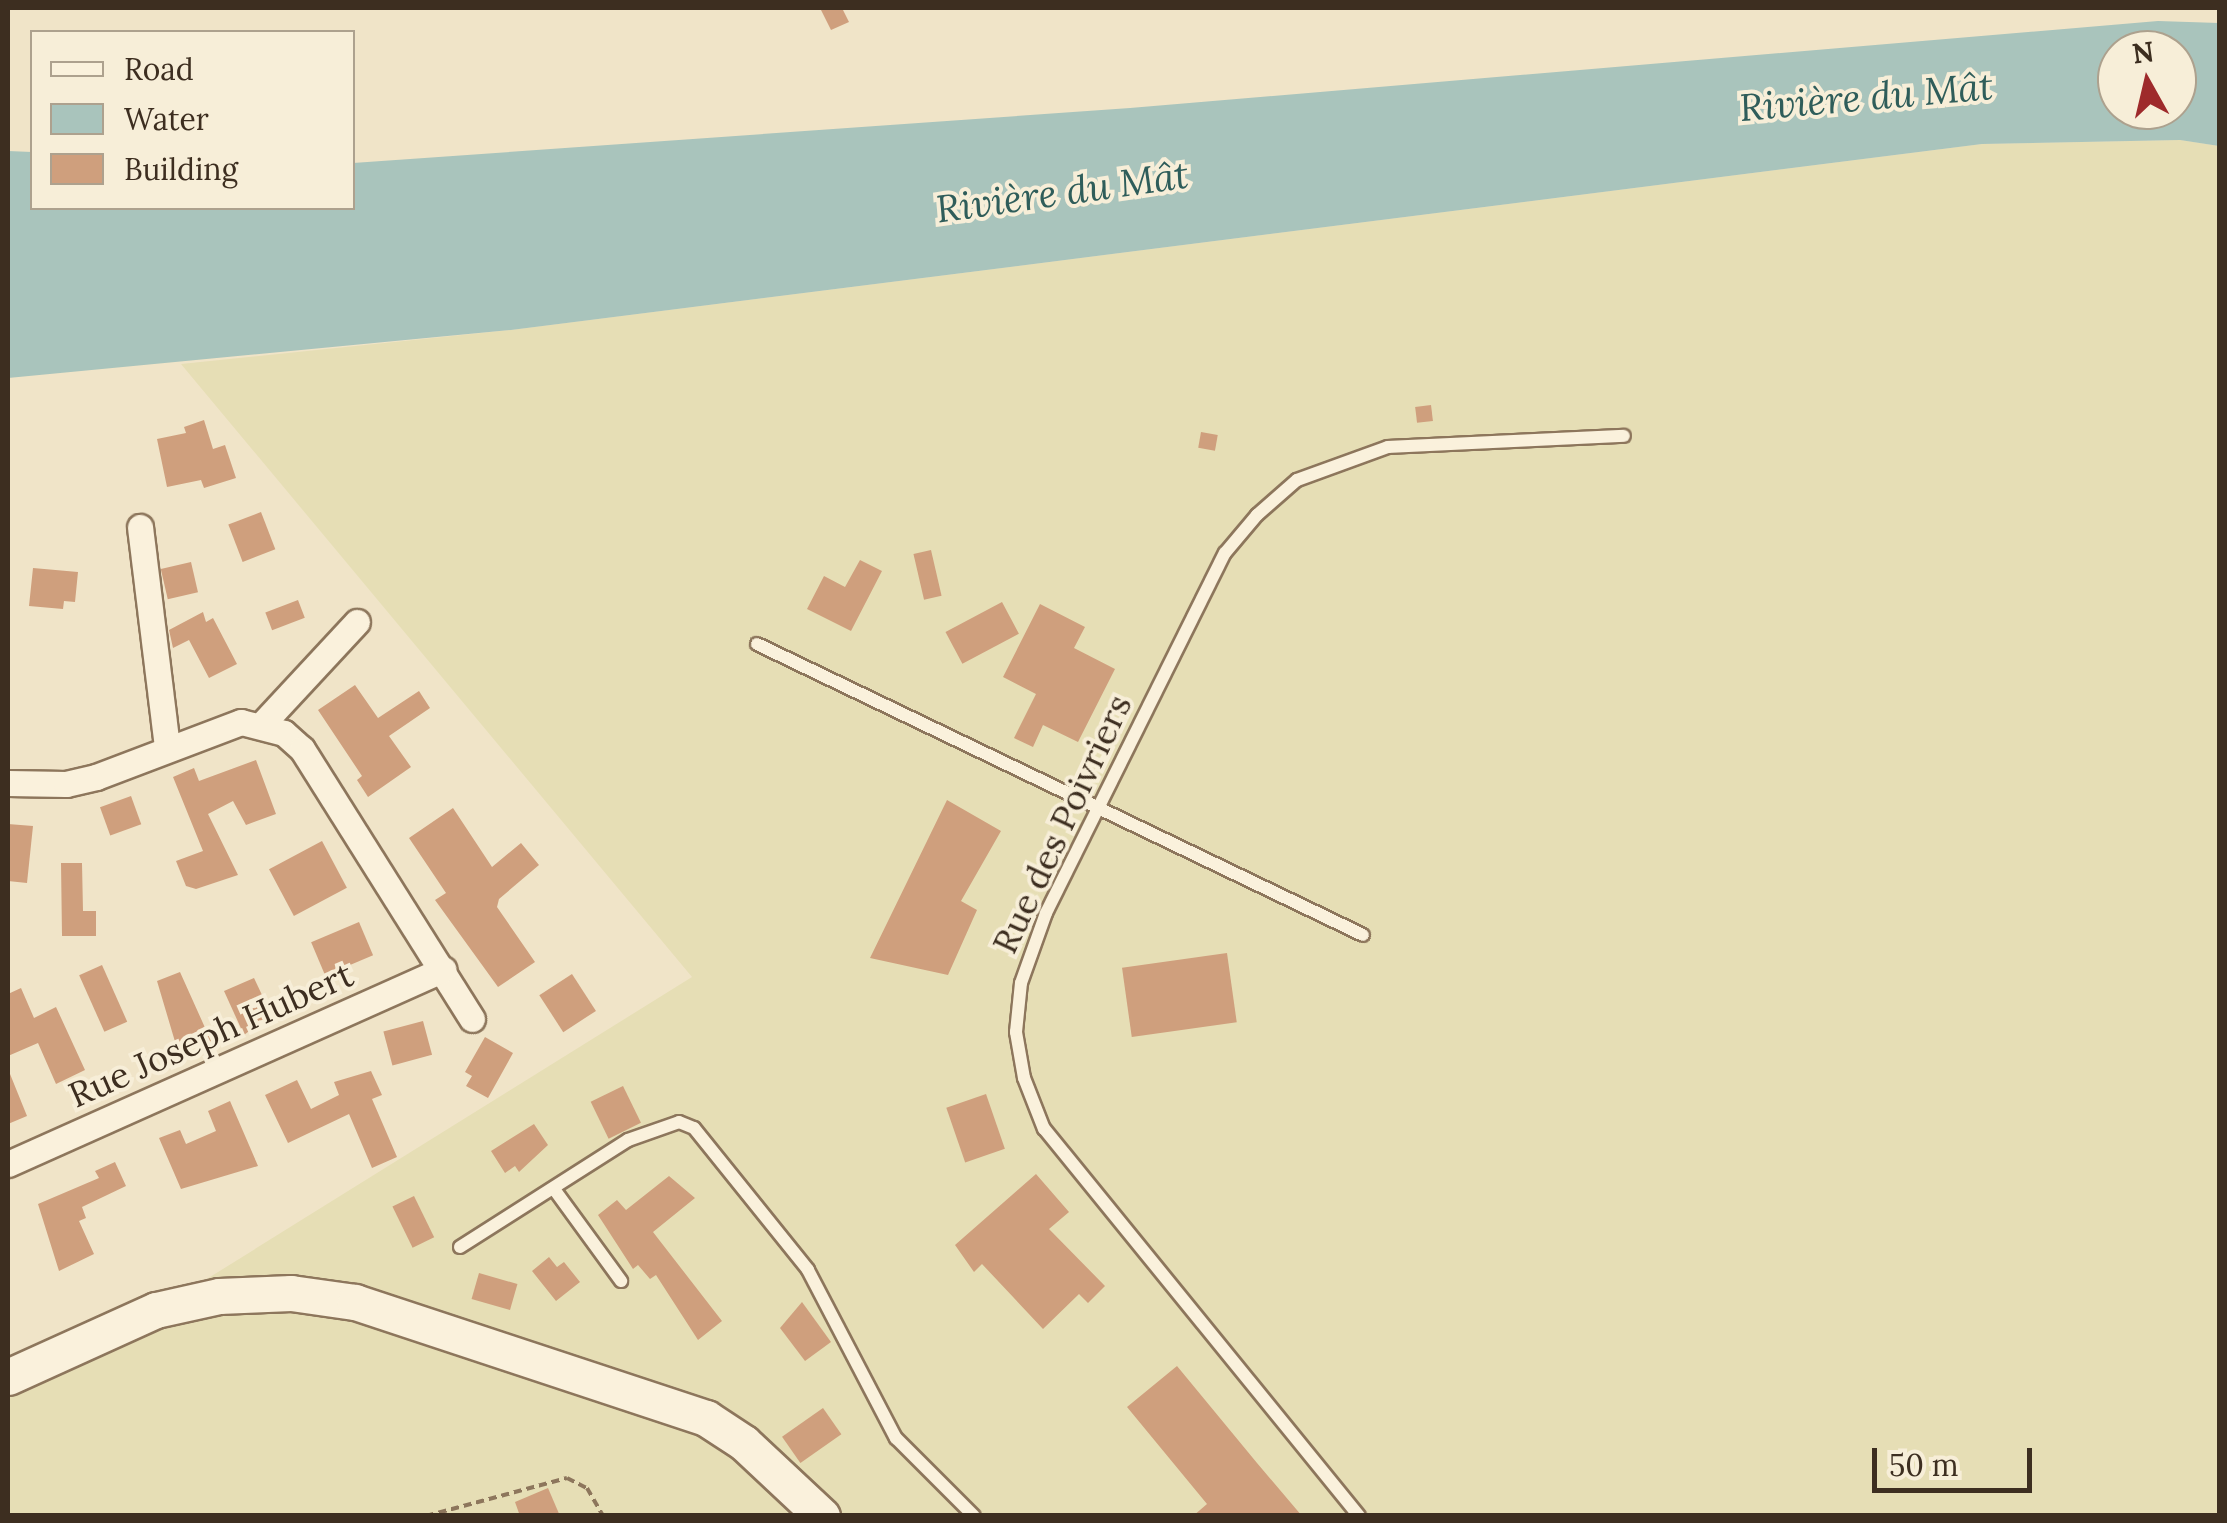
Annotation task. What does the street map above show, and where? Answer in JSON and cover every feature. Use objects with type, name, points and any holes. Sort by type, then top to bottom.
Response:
[{"type":"main road","points":[[8,1378],[156,1310],[219,1296],[291,1293],[356,1302],[706,1418],[744,1443],[822,1516]]},
{"type":"street","points":[[140,527],[167,748]]},
{"type":"street","points":[[263,724],[357,622]]},
{"type":"street","points":[[8,783],[66,784],[218,726],[263,724],[302,749],[472,1018]]},
{"type":"street","name":"Rue Joseph Hubert","points":[[8,1164],[443,969]]},
{"type":"lane","name":"Rue des Poivriers","points":[[1359,1516],[1044,1129],[1024,1078],[1016,1032],[1021,983],[1046,913],[1102,807],[1225,552],[1298,480],[1388,447],[1624,436]]},
{"type":"lane","points":[[757,644],[1363,935]]},
{"type":"lane","points":[[460,1247],[628,1140],[678,1122],[694,1128],[808,1270],[896,1438],[974,1516]]},
{"type":"lane","points":[[554,1189],[621,1281]]},
{"type":"path","points":[[426,1516],[567,1478],[587,1488],[604,1516]]},
{"type":"shaded area","points":[[2180,140],[2219,146],[2219,1515],[8,1515],[8,1377],[157,1310],[692,977],[181,364],[511,330],[1982,144]]},
{"type":"water","name":"Rivière du Mât","points":[[2158,21],[2219,23],[2219,146],[2180,140],[1982,144],[511,330],[8,378],[8,151],[30,152],[30,210],[355,210],[355,163],[1130,108]]},
{"type":"building","points":[[820,8],[842,8],[849,22],[831,30]]},
{"type":"building","points":[[1431,405],[1433,421],[1417,423],[1415,407]]},
{"type":"building","points":[[204,420],[213,449],[225,445],[236,478],[204,488],[201,480],[167,487],[157,439],[186,433],[184,427]]},
{"type":"building","points":[[1201,432],[1218,435],[1215,451],[1198,448]]},
{"type":"building","points":[[261,512],[275,549],[243,562],[228,525]]},
{"type":"building","points":[[931,550],[942,596],[924,600],[913,554]]},
{"type":"building","points":[[860,560],[882,571],[851,631],[807,609],[824,576],[845,587]]},
{"type":"building","points":[[191,562],[198,592],[168,599],[161,569]]},
{"type":"building","points":[[33,568],[78,572],[75,602],[64,601],[63,609],[29,606]]},
{"type":"building","points":[[298,600],[305,618],[272,630],[265,613]]},
{"type":"building","points":[[1002,602],[1019,634],[962,664],[945,632]]},
{"type":"building","points":[[1040,604],[1085,627],[1074,648],[1115,669],[1078,742],[1043,725],[1033,747],[1014,738],[1036,694],[1003,677]]},
{"type":"building","points":[[203,612],[206,622],[213,618],[237,664],[209,678],[189,640],[173,648],[169,630]]},
{"type":"building","points":[[355,685],[378,718],[419,691],[430,708],[389,736],[411,767],[368,797],[357,780],[362,776],[318,710]]},
{"type":"building","points":[[256,760],[276,814],[246,825],[233,801],[208,814],[238,875],[196,889],[186,886],[176,861],[203,851],[173,777],[194,768],[199,781]]},
{"type":"building","points":[[131,796],[141,824],[110,835],[100,807]]},
{"type":"building","points":[[947,800],[1001,831],[961,901],[977,910],[948,975],[870,958]]},
{"type":"building","points":[[453,808],[492,867],[521,843],[539,865],[499,899],[497,907],[535,962],[498,987],[435,900],[446,893],[409,838]]},
{"type":"building","points":[[8,824],[33,826],[27,883],[8,881]]},
{"type":"building","points":[[322,841],[347,888],[294,916],[269,869]]},
{"type":"building","points":[[61,863],[82,863],[83,911],[96,911],[96,936],[62,936]]},
{"type":"building","points":[[359,922],[373,955],[325,975],[311,942]]},
{"type":"building","points":[[1227,953],[1237,1022],[1132,1037],[1122,968]]},
{"type":"building","points":[[102,965],[127,1022],[104,1032],[79,975]]},
{"type":"building","points":[[180,972],[211,1041],[191,1049],[187,1041],[176,1045],[157,981]]},
{"type":"building","points":[[572,974],[596,1011],[563,1032],[539,995]]},
{"type":"building","points":[[254,978],[271,1014],[244,1035],[224,991]]},
{"type":"building","points":[[21,988],[34,1018],[56,1007],[85,1070],[56,1084],[38,1043],[8,1056],[8,994]]},
{"type":"building","points":[[423,1021],[432,1055],[392,1065],[383,1032]]},
{"type":"building","points":[[485,1037],[513,1053],[488,1098],[466,1086],[472,1076],[465,1072]]},
{"type":"building","points":[[8,1069],[27,1116],[8,1124]]},
{"type":"building","points":[[371,1071],[382,1095],[372,1099],[397,1157],[372,1168],[349,1114],[288,1143],[265,1095],[297,1080],[311,1109],[339,1095],[334,1082]]},
{"type":"building","points":[[623,1086],[641,1123],[609,1139],[591,1102]]},
{"type":"building","points":[[986,1094],[1005,1149],[965,1163],[946,1108]]},
{"type":"building","points":[[230,1101],[258,1166],[181,1189],[159,1138],[180,1130],[186,1144],[216,1131],[208,1111]]},
{"type":"building","points":[[534,1124],[548,1145],[519,1172],[515,1166],[505,1173],[491,1151]]},
{"type":"building","points":[[115,1162],[126,1186],[82,1207],[86,1218],[79,1221],[94,1254],[59,1271],[38,1204],[99,1178],[95,1171]]},
{"type":"building","points":[[1036,1174],[1069,1212],[1049,1229],[1105,1286],[1088,1303],[1079,1294],[1043,1329],[982,1264],[974,1272],[955,1245]]},
{"type":"building","points":[[669,1176],[695,1198],[653,1232],[722,1321],[698,1340],[656,1275],[650,1279],[638,1265],[633,1269],[598,1215],[617,1200],[626,1210]]},
{"type":"building","points":[[414,1196],[434,1237],[413,1248],[392,1207]]},
{"type":"building","points":[[549,1257],[557,1267],[564,1262],[580,1282],[556,1301],[532,1271]]},
{"type":"building","points":[[479,1273],[517,1284],[510,1310],[472,1299]]},
{"type":"building","points":[[802,1302],[831,1342],[805,1361],[780,1328]]},
{"type":"building","points":[[1177,1366],[1302,1516],[1193,1516],[1207,1504],[1127,1407]]},
{"type":"building","points":[[823,1408],[841,1434],[800,1463],[782,1437]]},
{"type":"building","points":[[548,1488],[560,1516],[520,1516],[515,1502]]}]
